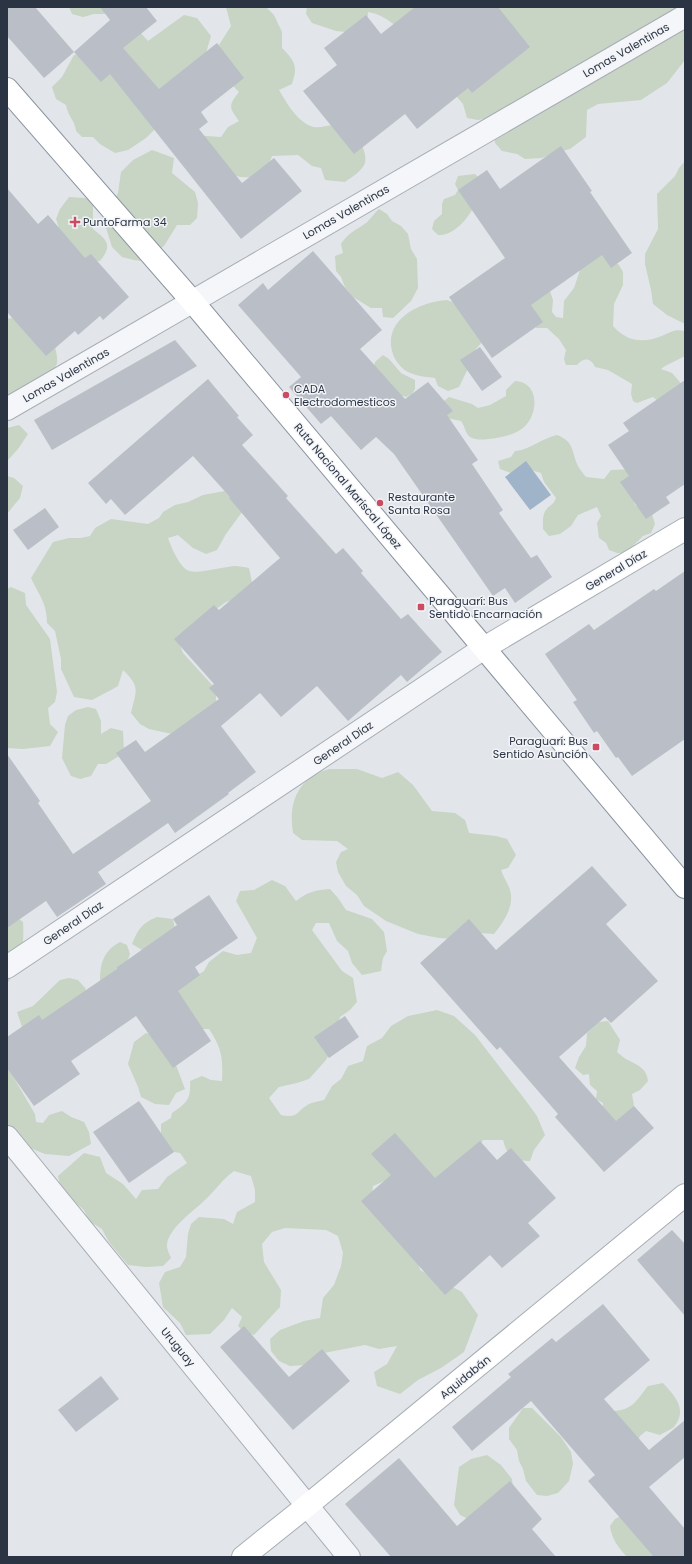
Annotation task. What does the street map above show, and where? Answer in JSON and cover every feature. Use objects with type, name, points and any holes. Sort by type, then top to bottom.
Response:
[{"type":"main road","name":"Ruta Nacional Mariscal López","points":[[7,89],[192,301],[685,888]]},
{"type":"main road","name":"General Díaz","points":[[484,648],[685,529]]},
{"type":"main road","name":"Aquidabán","points":[[243,1557],[685,1195]]},
{"type":"street","name":"Lomas Valentinas","points":[[7,409],[685,16]]},
{"type":"street","name":"General Díaz","points":[[7,967],[484,648]]},
{"type":"street","name":"Uruguay","points":[[7,1137],[349,1557]]},
{"type":"green space","points":[[69,7],[107,7],[106,14],[94,14],[83,17],[72,14]]},
{"type":"green space","points":[[226,7],[266,7],[274,15],[282,32],[282,48],[292,60],[295,68],[292,84],[279,90],[295,114],[308,125],[312,127],[320,127],[334,125],[344,128],[354,135],[362,145],[365,163],[362,169],[354,176],[345,182],[325,180],[321,168],[312,166],[298,155],[272,156],[268,166],[260,178],[240,177],[225,172],[191,135],[221,137],[228,127],[239,121],[233,113],[231,106],[233,100],[239,92],[231,84],[219,45],[231,26]]},
{"type":"green space","points":[[307,7],[685,7],[685,60],[667,83],[641,100],[598,104],[587,110],[586,137],[570,149],[542,158],[525,159],[517,154],[502,151],[495,143],[492,117],[478,120],[467,118],[463,104],[396,26],[390,21],[380,15],[368,12],[367,26],[346,32],[336,31],[312,23],[306,14]]},
{"type":"green space","points":[[184,15],[197,18],[211,36],[205,56],[159,125],[146,138],[128,150],[115,153],[100,144],[93,137],[82,137],[76,131],[66,105],[56,99],[52,87],[62,77],[74,55],[86,54],[136,28],[148,41]]},
{"type":"green space","points":[[152,150],[174,158],[172,173],[195,192],[198,203],[197,218],[190,225],[177,225],[164,246],[142,261],[134,260],[122,257],[112,247],[104,221],[118,193],[121,172],[133,160]]},
{"type":"green space","points":[[685,161],[685,324],[667,315],[653,304],[645,264],[645,254],[658,229],[657,194],[675,176]]},
{"type":"green space","points":[[475,174],[481,180],[472,210],[466,219],[453,231],[443,235],[438,235],[432,229],[434,221],[442,214],[442,204],[444,199],[455,195],[458,190],[455,184],[458,176]]},
{"type":"green space","points":[[69,197],[86,198],[93,202],[93,229],[102,236],[107,243],[106,251],[100,261],[89,262],[62,237],[56,219],[60,209]]},
{"type":"green space","points":[[379,209],[387,214],[392,221],[401,226],[408,234],[411,249],[417,259],[418,288],[411,301],[393,318],[383,317],[382,308],[371,308],[353,297],[345,287],[341,277],[336,271],[335,256],[343,253],[341,244],[349,234],[368,222]]},
{"type":"green space","points":[[581,240],[619,265],[623,272],[623,285],[614,304],[613,326],[618,331],[636,340],[650,340],[674,331],[685,331],[685,356],[661,369],[672,373],[685,388],[658,401],[653,397],[637,403],[633,401],[631,394],[632,384],[608,370],[595,367],[589,360],[582,361],[577,365],[566,365],[564,359],[566,350],[559,339],[547,328],[537,328],[530,325],[530,298],[550,291],[553,300],[552,312],[556,317],[563,318],[564,301],[574,288],[580,270]]},
{"type":"green space","points":[[447,300],[472,309],[483,341],[475,350],[472,360],[459,387],[448,391],[438,386],[435,378],[414,374],[403,369],[394,357],[391,342],[393,332],[398,322],[405,315],[425,304]]},
{"type":"green space","points":[[16,317],[52,339],[56,351],[57,363],[55,368],[44,377],[10,394],[7,397],[7,319]]},
{"type":"green space","points":[[383,355],[389,359],[401,373],[415,380],[415,389],[412,394],[406,397],[400,395],[392,389],[392,384],[385,381],[373,370],[375,362]]},
{"type":"green space","points":[[515,381],[523,383],[529,387],[533,393],[534,408],[532,415],[523,428],[502,437],[484,440],[470,437],[461,421],[447,418],[444,401],[449,397],[472,404],[478,408],[490,405],[506,396],[506,390]]},
{"type":"green space","points":[[19,425],[28,434],[18,449],[8,460],[7,470],[7,428]]},
{"type":"green space","points":[[557,435],[570,444],[578,466],[586,477],[604,479],[611,470],[635,469],[633,498],[635,505],[652,514],[655,524],[651,533],[643,536],[626,553],[617,553],[609,550],[606,543],[599,538],[597,523],[601,516],[597,507],[578,515],[571,526],[560,534],[549,536],[543,529],[543,517],[546,510],[556,498],[544,482],[541,473],[531,470],[516,475],[500,469],[498,461],[511,457],[515,451]]},
{"type":"green space","points":[[7,476],[14,478],[23,486],[20,498],[7,514]]},
{"type":"green space","points":[[225,491],[239,500],[242,512],[226,534],[217,550],[206,554],[193,548],[178,535],[168,538],[178,560],[187,570],[196,572],[234,566],[249,568],[253,587],[236,599],[226,602],[178,639],[183,653],[212,685],[216,694],[216,710],[172,734],[149,729],[140,724],[131,713],[136,690],[133,681],[123,670],[118,686],[111,690],[92,700],[74,697],[61,669],[61,659],[55,631],[47,623],[44,604],[31,578],[53,542],[69,538],[90,536],[95,528],[111,519],[148,524],[159,518],[163,512],[175,505],[188,502],[203,495]]},
{"type":"green space","points":[[11,587],[25,593],[26,605],[50,639],[57,692],[55,702],[48,708],[50,724],[58,732],[50,746],[23,749],[7,748],[7,589]]},
{"type":"green space","points":[[88,707],[96,709],[101,721],[101,734],[111,728],[123,731],[124,753],[106,764],[98,764],[91,776],[80,779],[71,776],[62,758],[65,725],[68,716],[76,710]]},
{"type":"green space","points":[[329,769],[357,769],[382,778],[398,772],[413,785],[432,811],[455,813],[465,820],[469,833],[496,836],[507,839],[516,855],[508,868],[501,870],[510,890],[511,902],[507,914],[494,934],[467,932],[456,939],[439,938],[418,934],[386,921],[364,906],[357,895],[346,886],[338,872],[336,862],[341,852],[348,849],[337,841],[302,840],[293,833],[292,811],[298,793],[310,778]]},
{"type":"green space","points":[[272,880],[285,886],[296,901],[304,895],[312,892],[330,889],[346,910],[372,919],[384,932],[387,951],[383,958],[381,971],[362,975],[352,963],[348,951],[337,941],[329,923],[316,923],[312,930],[342,971],[353,978],[357,1002],[350,1010],[340,1017],[333,1047],[326,1060],[309,1079],[279,1087],[269,1098],[281,1115],[291,1116],[297,1114],[309,1104],[324,1100],[332,1086],[341,1079],[348,1066],[363,1061],[367,1046],[382,1038],[391,1026],[408,1016],[437,1010],[454,1016],[475,1035],[537,1116],[545,1135],[534,1150],[530,1161],[515,1159],[509,1154],[503,1140],[483,1140],[460,1181],[387,1180],[373,1186],[372,1197],[417,1256],[420,1270],[462,1292],[478,1315],[464,1352],[441,1368],[418,1380],[400,1394],[377,1386],[374,1372],[387,1364],[397,1346],[379,1349],[365,1345],[324,1353],[304,1365],[290,1366],[279,1361],[271,1351],[270,1339],[280,1330],[304,1321],[320,1318],[323,1298],[334,1285],[341,1266],[343,1253],[338,1236],[326,1230],[285,1228],[272,1232],[262,1244],[264,1262],[281,1290],[280,1307],[254,1335],[244,1332],[238,1326],[242,1317],[232,1308],[224,1320],[210,1334],[186,1335],[180,1323],[163,1307],[159,1283],[165,1272],[180,1267],[186,1257],[188,1234],[191,1224],[199,1217],[224,1219],[233,1224],[237,1212],[255,1202],[255,1190],[251,1176],[234,1171],[230,1174],[203,1202],[183,1219],[172,1232],[168,1239],[167,1246],[171,1258],[163,1266],[146,1267],[128,1265],[109,1242],[102,1229],[89,1221],[84,1210],[72,1200],[60,1185],[58,1176],[84,1153],[100,1157],[106,1173],[123,1184],[136,1199],[142,1190],[158,1189],[167,1177],[187,1163],[180,1153],[169,1151],[161,1134],[161,1124],[171,1118],[172,1113],[185,1103],[190,1092],[190,1081],[202,1076],[211,1080],[222,1081],[222,1059],[217,1042],[209,1029],[194,1029],[173,1057],[185,1089],[176,1093],[169,1105],[155,1104],[141,1097],[128,1064],[134,1042],[146,1033],[159,1036],[165,991],[189,981],[204,971],[209,962],[223,951],[237,955],[251,953],[257,938],[236,901],[240,891],[254,890]]},
{"type":"green space","points":[[7,910],[23,922],[23,939],[21,954],[12,977],[7,984]]},
{"type":"green space","points":[[157,917],[173,919],[176,933],[147,953],[132,944],[141,927]]},
{"type":"green space","points":[[120,942],[127,945],[130,954],[126,964],[116,968],[116,973],[100,982],[102,964],[106,954]]},
{"type":"green space","points":[[69,978],[78,980],[86,989],[79,1001],[77,1009],[23,1030],[17,1012],[33,1006],[60,980]]},
{"type":"green space","points":[[608,1021],[620,1040],[617,1052],[642,1068],[648,1081],[640,1090],[632,1094],[634,1118],[601,1124],[603,1103],[596,1099],[597,1091],[590,1085],[589,1074],[583,1075],[575,1068],[579,1057],[586,1046],[587,1033],[599,1022]]},
{"type":"green space","points":[[7,1066],[35,1114],[36,1122],[43,1123],[49,1115],[62,1111],[71,1117],[84,1122],[89,1132],[91,1144],[69,1156],[45,1154],[23,1145],[7,1125]]},
{"type":"green space","points":[[663,1383],[672,1393],[680,1409],[678,1421],[673,1428],[660,1435],[646,1431],[640,1436],[635,1446],[611,1411],[618,1411],[629,1407],[637,1401],[648,1386]]},
{"type":"green space","points":[[523,1408],[532,1408],[561,1437],[571,1452],[573,1464],[569,1481],[558,1493],[547,1496],[537,1495],[526,1481],[517,1450],[509,1439],[509,1428]]},
{"type":"green space","points":[[487,1455],[501,1465],[512,1479],[514,1497],[476,1523],[460,1515],[454,1505],[459,1467],[471,1459]]},
{"type":"green space","points":[[625,1514],[662,1557],[627,1557],[614,1539],[610,1526],[615,1519]]},
{"type":"water","points":[[526,461],[551,495],[530,510],[505,477]]},
{"type":"building","points":[[7,7],[35,7],[74,52],[44,78],[7,36]]},
{"type":"building","points":[[100,7],[146,7],[157,21],[123,48],[159,89],[217,43],[244,78],[201,112],[208,122],[199,129],[242,183],[274,158],[302,191],[241,239],[110,74],[101,82],[74,52],[110,20]]},
{"type":"building","points":[[415,7],[498,7],[530,47],[472,93],[468,88],[417,129],[405,114],[354,154],[303,91],[337,65],[324,48],[366,15],[381,34]]},
{"type":"building","points":[[561,146],[592,191],[590,192],[632,253],[611,268],[602,255],[531,305],[543,322],[492,358],[449,297],[505,258],[458,190],[487,170],[500,189]]},
{"type":"building","points":[[7,188],[38,224],[48,215],[85,258],[91,254],[129,297],[103,320],[100,316],[78,335],[75,331],[46,356],[7,312]]},
{"type":"building","points":[[313,251],[382,330],[360,349],[405,399],[428,382],[453,411],[447,415],[478,460],[472,464],[503,510],[499,513],[531,558],[537,555],[552,577],[515,603],[505,588],[493,596],[394,454],[376,437],[361,450],[331,416],[321,424],[289,387],[301,377],[238,305],[263,283],[268,290]]},
{"type":"building","points":[[175,340],[197,366],[52,450],[34,420]]},
{"type":"building","points":[[480,347],[502,377],[482,391],[460,360]]},
{"type":"building","points":[[208,379],[253,435],[242,445],[288,496],[286,498],[336,554],[343,548],[363,571],[361,573],[401,619],[408,614],[442,652],[407,682],[401,675],[348,721],[317,686],[281,717],[260,693],[221,726],[256,772],[228,793],[229,794],[175,833],[168,823],[98,872],[106,884],[57,917],[46,901],[7,928],[7,754],[40,801],[38,803],[73,854],[151,801],[116,753],[136,740],[145,752],[219,699],[209,688],[214,684],[174,639],[214,605],[219,610],[280,558],[229,498],[230,497],[193,456],[125,515],[111,499],[106,504],[88,483]]},
{"type":"building","points":[[685,380],[685,484],[666,497],[670,503],[646,519],[620,482],[629,476],[608,445],[629,431],[623,423]]},
{"type":"building","points":[[45,508],[59,527],[28,550],[13,530]]},
{"type":"building","points":[[685,571],[685,739],[632,776],[618,757],[616,758],[597,731],[594,733],[573,702],[577,700],[545,654],[589,624],[594,630],[654,589],[656,591]]},
{"type":"building","points":[[592,866],[627,905],[606,924],[658,981],[611,1023],[605,1017],[559,1057],[616,1121],[634,1106],[654,1128],[604,1172],[555,1117],[558,1114],[500,1047],[497,1050],[420,963],[469,919],[496,950]]},
{"type":"building","points":[[209,895],[238,938],[195,967],[200,975],[178,991],[211,1041],[173,1068],[136,1016],[71,1061],[80,1074],[34,1106],[7,1068],[7,1037],[39,1015],[42,1020],[117,969],[116,968],[177,925],[173,919]]},
{"type":"building","points":[[345,1016],[359,1037],[329,1058],[314,1037]]},
{"type":"building","points":[[139,1101],[174,1152],[129,1183],[93,1132]]},
{"type":"building","points":[[395,1133],[435,1178],[480,1141],[497,1160],[511,1148],[556,1198],[528,1223],[540,1236],[502,1268],[490,1255],[445,1295],[361,1201],[391,1175],[371,1154]]},
{"type":"building","points":[[672,1230],[685,1244],[685,1316],[637,1260]]},
{"type":"building","points":[[603,1304],[650,1360],[604,1399],[649,1450],[685,1420],[685,1457],[649,1487],[685,1529],[685,1557],[654,1557],[588,1481],[595,1475],[531,1401],[472,1451],[452,1427],[511,1377],[508,1374],[552,1338],[556,1342]]},
{"type":"building","points":[[244,1326],[289,1377],[322,1349],[350,1381],[293,1430],[220,1347]]},
{"type":"building","points":[[101,1376],[119,1399],[76,1432],[58,1410]]},
{"type":"building","points":[[399,1458],[457,1526],[510,1481],[542,1519],[532,1529],[556,1557],[391,1557],[345,1504]]},
{"type":"place","name":"PuntoFarma 34","points":[[75,222]]},
{"type":"place","name":"CADA Electrodomesticos","points":[[286,395]]},
{"type":"place","name":"Restaurante Santa Rosa","points":[[380,503]]},
{"type":"place","name":"Paraguarí: Bus Sentido Encarnación","points":[[421,607]]},
{"type":"place","name":"Paraguarí: Bus Sentido Asunción","points":[[596,747]]}]
